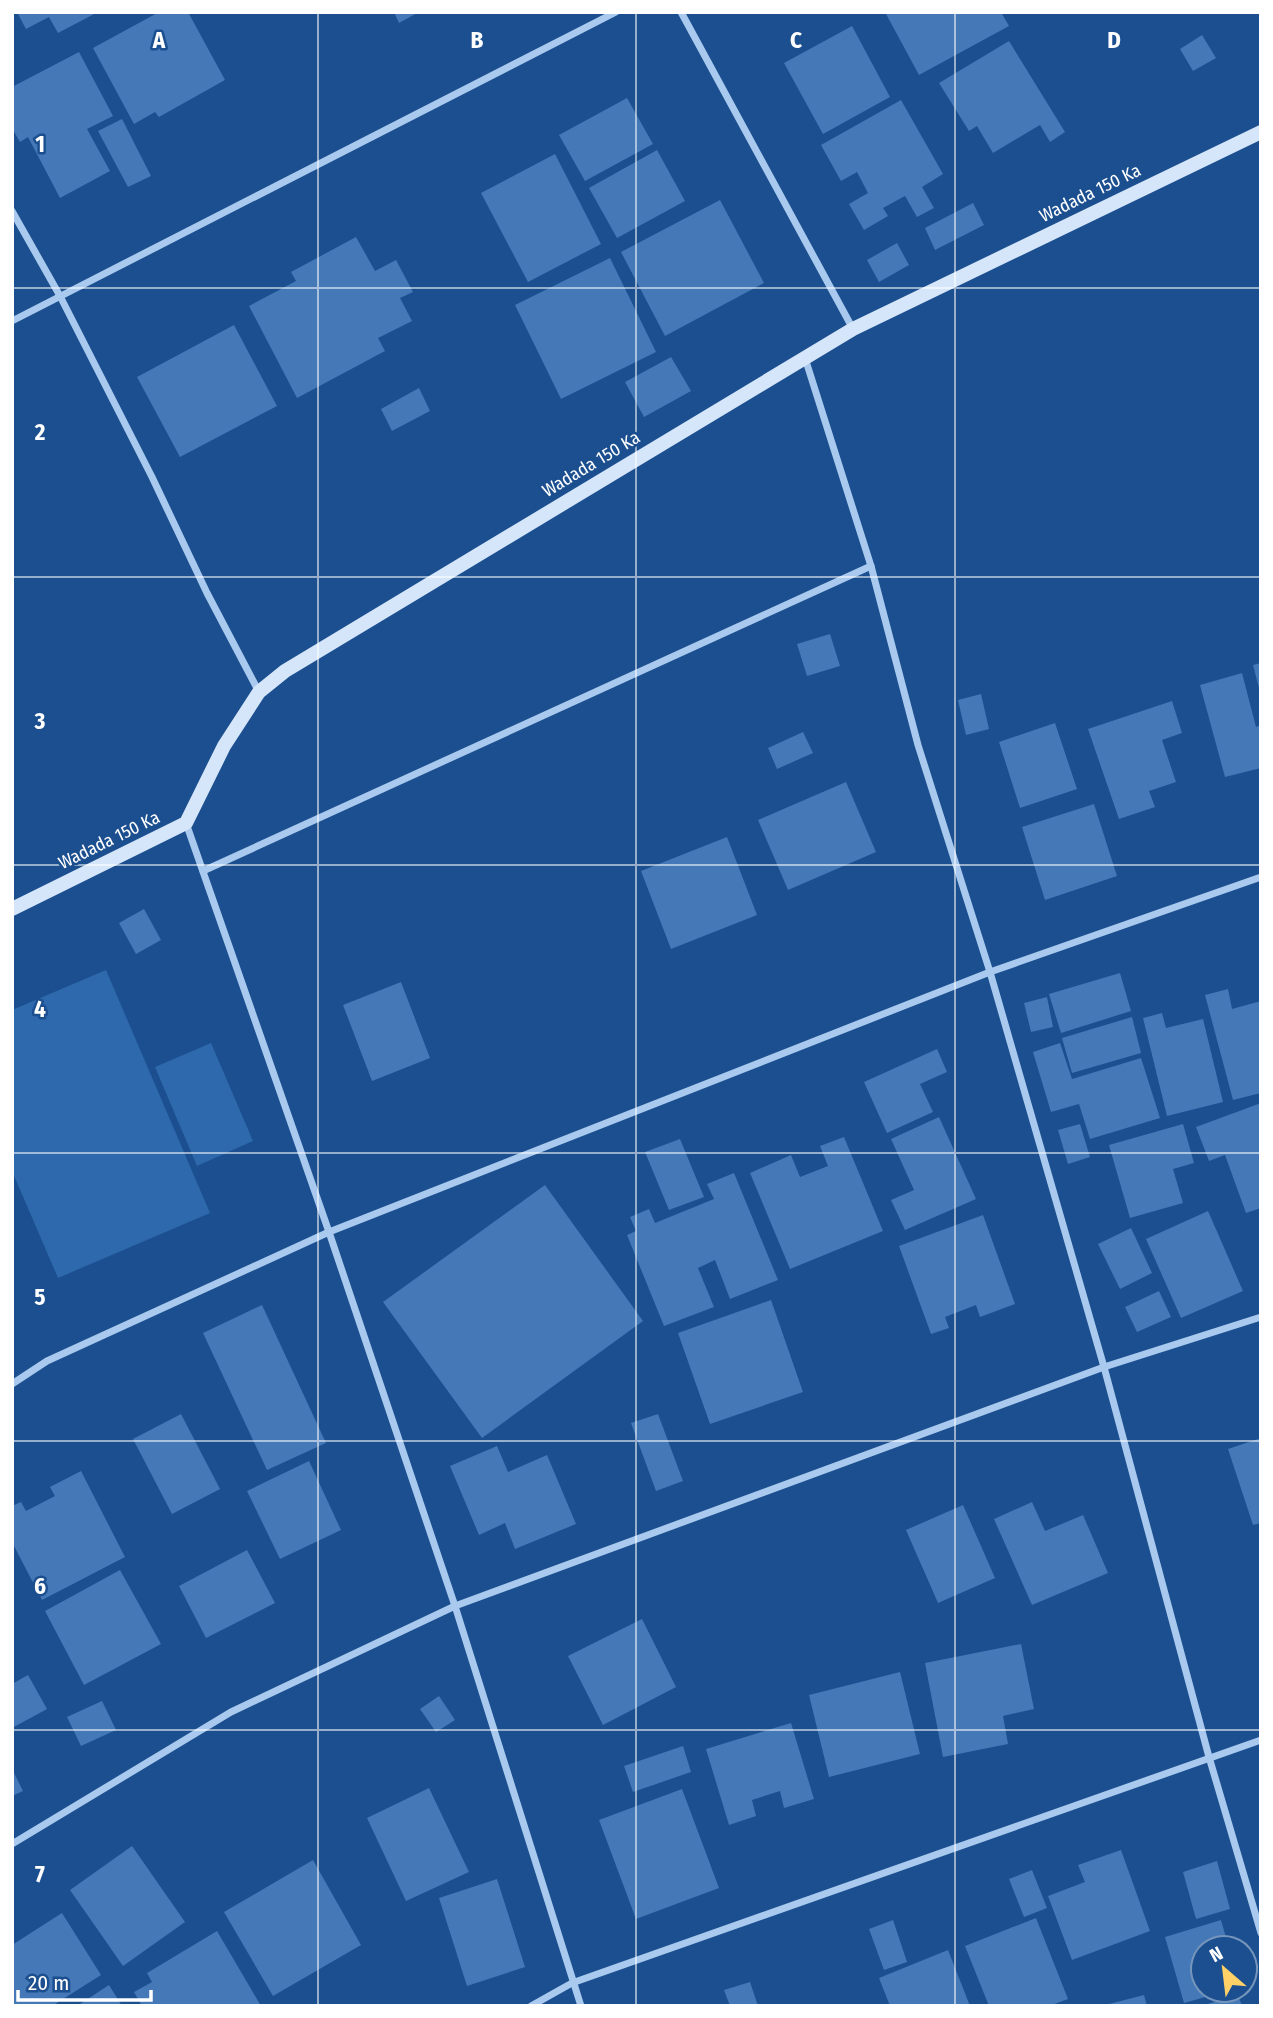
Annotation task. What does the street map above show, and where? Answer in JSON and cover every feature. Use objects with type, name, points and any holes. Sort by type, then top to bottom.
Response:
[{"type":"street","points":[[12,321],[617,12]]},
{"type":"street","points":[[681,12],[853,329]]},
{"type":"street","name":"Wadada 150 Ka","points":[[12,909],[186,823],[224,746],[258,692],[285,671],[853,329],[1261,132]]},
{"type":"street","points":[[12,211],[60,296],[258,692]]},
{"type":"street","points":[[805,358],[871,566],[918,745],[990,972],[1104,1367],[1209,1757],[1261,1933]]},
{"type":"street","points":[[203,871],[871,566]]},
{"type":"street","points":[[186,823],[329,1232],[454,1606],[580,2006]]},
{"type":"street","points":[[12,1384],[47,1361],[329,1232],[990,972],[1261,877]]},
{"type":"street","points":[[12,1844],[230,1712],[454,1606],[1104,1367],[1261,1317]]},
{"type":"street","points":[[531,2006],[572,1983],[1261,1740]]},
{"type":"shaded area","points":[[106,970],[210,1213],[58,1278],[12,1171],[12,1010]]},
{"type":"shaded area","points":[[211,1043],[253,1141],[197,1166],[155,1067]]},
{"type":"building","points":[[17,12],[98,12],[58,33],[49,17],[26,29]]},
{"type":"building","points":[[159,12],[188,12],[225,80],[159,117],[155,112],[134,124],[93,48]]},
{"type":"building","points":[[394,12],[419,12],[399,23]]},
{"type":"building","points":[[885,12],[1001,12],[1009,26],[919,75]]},
{"type":"building","points":[[852,26],[890,97],[823,134],[784,63]]},
{"type":"building","points":[[1202,35],[1216,58],[1193,71],[1180,49]]},
{"type":"building","points":[[1009,41],[1065,132],[1050,142],[1040,125],[993,153],[977,126],[969,131],[939,83]]},
{"type":"building","points":[[79,52],[113,116],[87,129],[110,171],[60,198],[28,137],[20,142],[12,128],[12,87]]},
{"type":"building","points":[[627,98],[653,144],[585,181],[559,135]]},
{"type":"building","points":[[901,100],[943,174],[922,187],[934,208],[917,217],[905,196],[883,208],[888,216],[864,230],[849,204],[868,193],[857,172],[841,181],[821,145]]},
{"type":"building","points":[[122,119],[151,176],[128,187],[98,131]]},
{"type":"building","points":[[657,150],[685,201],[617,238],[589,188]]},
{"type":"building","points":[[555,154],[601,244],[528,282],[481,193]]},
{"type":"building","points":[[720,200],[764,283],[665,336],[621,252]]},
{"type":"building","points":[[973,203],[984,225],[935,250],[925,228]]},
{"type":"building","points":[[356,237],[375,271],[396,260],[413,292],[400,298],[412,321],[378,338],[385,351],[297,398],[249,306],[296,281],[291,272]]},
{"type":"building","points":[[897,243],[909,265],[879,282],[867,260]]},
{"type":"building","points":[[610,258],[656,352],[561,399],[515,305]]},
{"type":"building","points":[[234,325],[277,406],[180,457],[137,377]]},
{"type":"building","points":[[671,357],[691,391],[644,417],[625,382]]},
{"type":"building","points":[[419,388],[430,411],[392,431],[381,409]]},
{"type":"building","points":[[830,634],[840,666],[807,676],[797,644]]},
{"type":"building","points":[[1261,663],[1261,692],[1260,692],[1253,665]]},
{"type":"building","points":[[1242,673],[1256,727],[1261,725],[1261,768],[1225,777],[1200,685]]},
{"type":"building","points":[[981,694],[989,729],[966,735],[958,700]]},
{"type":"building","points":[[1172,701],[1182,733],[1162,740],[1176,782],[1149,791],[1155,807],[1119,819],[1088,729]]},
{"type":"building","points":[[1055,723],[1077,789],[1020,808],[999,742]]},
{"type":"building","points":[[803,732],[813,753],[777,769],[768,748]]},
{"type":"building","points":[[846,782],[876,852],[788,890],[758,820]]},
{"type":"building","points":[[1094,804],[1117,876],[1045,900],[1022,827]]},
{"type":"building","points":[[727,837],[757,915],[671,949],[641,871]]},
{"type":"building","points":[[144,909],[161,940],[136,954],[119,923]]},
{"type":"building","points":[[1120,973],[1131,1011],[1061,1033],[1049,994]]},
{"type":"building","points":[[401,982],[430,1058],[372,1081],[343,1005]]},
{"type":"building","points":[[1228,989],[1232,1009],[1261,1001],[1261,1093],[1233,1100],[1205,995]]},
{"type":"building","points":[[1047,997],[1053,1027],[1031,1032],[1024,1003]]},
{"type":"building","points":[[1162,1013],[1166,1028],[1203,1019],[1223,1102],[1167,1116],[1143,1018]]},
{"type":"building","points":[[1132,1017],[1141,1053],[1072,1073],[1062,1038]]},
{"type":"building","points":[[1060,1043],[1072,1079],[1141,1058],[1160,1118],[1090,1139],[1079,1104],[1051,1112],[1033,1052]]},
{"type":"building","points":[[937,1049],[947,1072],[920,1084],[933,1112],[887,1133],[864,1082]]},
{"type":"building","points":[[1261,1103],[1261,1208],[1246,1213],[1225,1155],[1209,1161],[1196,1127]]},
{"type":"building","points":[[939,1117],[976,1199],[905,1230],[891,1200],[914,1190],[891,1139]]},
{"type":"building","points":[[1080,1124],[1090,1157],[1068,1164],[1058,1130]]},
{"type":"building","points":[[1183,1124],[1194,1163],[1173,1169],[1183,1203],[1130,1218],[1109,1145]]},
{"type":"building","points":[[844,1137],[883,1231],[790,1269],[750,1173],[791,1155],[800,1177],[828,1166],[820,1146]]},
{"type":"building","points":[[680,1139],[704,1197],[669,1210],[645,1152]]},
{"type":"building","points":[[734,1173],[778,1280],[730,1299],[715,1260],[698,1268],[714,1307],[664,1326],[627,1235],[636,1231],[630,1217],[649,1209],[655,1223],[714,1199],[707,1184]]},
{"type":"building","points":[[545,1185],[643,1321],[482,1438],[383,1302]]},
{"type":"building","points":[[1208,1211],[1243,1291],[1181,1318],[1146,1239]]},
{"type":"building","points":[[983,1215],[1015,1304],[980,1317],[976,1305],[945,1317],[949,1328],[931,1334],[899,1246]]},
{"type":"building","points":[[1131,1228],[1152,1273],[1120,1289],[1098,1244]]},
{"type":"building","points":[[1159,1291],[1171,1317],[1137,1332],[1125,1307]]},
{"type":"building","points":[[771,1300],[803,1392],[710,1424],[678,1333]]},
{"type":"building","points":[[262,1305],[326,1443],[267,1470],[203,1333]]},
{"type":"building","points":[[181,1414],[220,1489],[172,1514],[133,1439]]},
{"type":"building","points":[[658,1414],[683,1481],[656,1491],[631,1423]]},
{"type":"building","points":[[1261,1438],[1261,1523],[1253,1525],[1228,1449]]},
{"type":"building","points":[[497,1446],[508,1472],[547,1455],[576,1524],[515,1549],[505,1523],[479,1535],[450,1466]]},
{"type":"building","points":[[309,1461],[341,1530],[280,1559],[247,1491]]},
{"type":"building","points":[[81,1471],[125,1557],[42,1600],[12,1542],[12,1506],[21,1502],[26,1511],[55,1496],[50,1487]]},
{"type":"building","points":[[1032,1502],[1045,1531],[1083,1515],[1108,1573],[1032,1605],[994,1519]]},
{"type":"building","points":[[963,1505],[995,1578],[938,1603],[906,1530]]},
{"type":"building","points":[[247,1550],[275,1603],[206,1638],[179,1586]]},
{"type":"building","points":[[120,1570],[161,1644],[84,1685],[45,1611]]},
{"type":"building","points":[[642,1619],[676,1687],[603,1725],[568,1656]]},
{"type":"building","points":[[1021,1644],[1034,1709],[1003,1716],[1008,1744],[943,1757],[925,1663]]},
{"type":"building","points":[[900,1672],[920,1754],[829,1777],[809,1695]]},
{"type":"building","points":[[28,1675],[47,1709],[12,1728],[12,1684]]},
{"type":"building","points":[[439,1696],[455,1720],[436,1732],[420,1709]]},
{"type":"building","points":[[102,1701],[116,1730],[81,1746],[67,1717]]},
{"type":"building","points":[[791,1723],[814,1799],[784,1808],[780,1791],[752,1800],[756,1816],[729,1825],[706,1749]]},
{"type":"building","points":[[683,1746],[691,1772],[633,1792],[624,1766]]},
{"type":"building","points":[[12,1769],[23,1791],[12,1796]]},
{"type":"building","points":[[429,1788],[469,1872],[406,1901],[367,1818]]},
{"type":"building","points":[[682,1789],[719,1888],[636,1919],[599,1820]]},
{"type":"building","points":[[132,1846],[185,1922],[123,1966],[70,1890]]},
{"type":"building","points":[[1121,1850],[1150,1931],[1072,1960],[1048,1896],[1085,1882],[1078,1865]]},
{"type":"building","points":[[313,1860],[361,1945],[273,1996],[224,1912]]},
{"type":"building","points":[[1217,1861],[1230,1909],[1196,1919],[1183,1872]]},
{"type":"building","points":[[1032,1870],[1047,1908],[1024,1917],[1009,1879]]},
{"type":"building","points":[[497,1879],[525,1967],[467,1986],[439,1898]]},
{"type":"building","points":[[62,1913],[101,1975],[52,2006],[12,2006],[12,1945]]},
{"type":"building","points":[[1036,1918],[1068,1999],[1049,2006],[989,2006],[965,1946]]},
{"type":"building","points":[[893,1920],[907,1962],[884,1970],[869,1929]]},
{"type":"building","points":[[1221,1920],[1225,1934],[1189,1934],[1189,2002],[1184,2003],[1165,1937]]},
{"type":"building","points":[[217,1931],[261,2006],[142,2006],[134,1992],[152,1982],[147,1973]]},
{"type":"building","points":[[948,1950],[970,2006],[890,2006],[879,1978]]},
{"type":"building","points":[[750,1982],[758,2006],[730,2006],[724,1990]]},
{"type":"building","points":[[109,1985],[122,2006],[77,2006]]},
{"type":"building","points":[[1144,1995],[1147,2006],[1105,2006],[1105,2005]]},
{"type":"building","points":[[1241,2004],[1242,2006],[1204,2006]]}]
